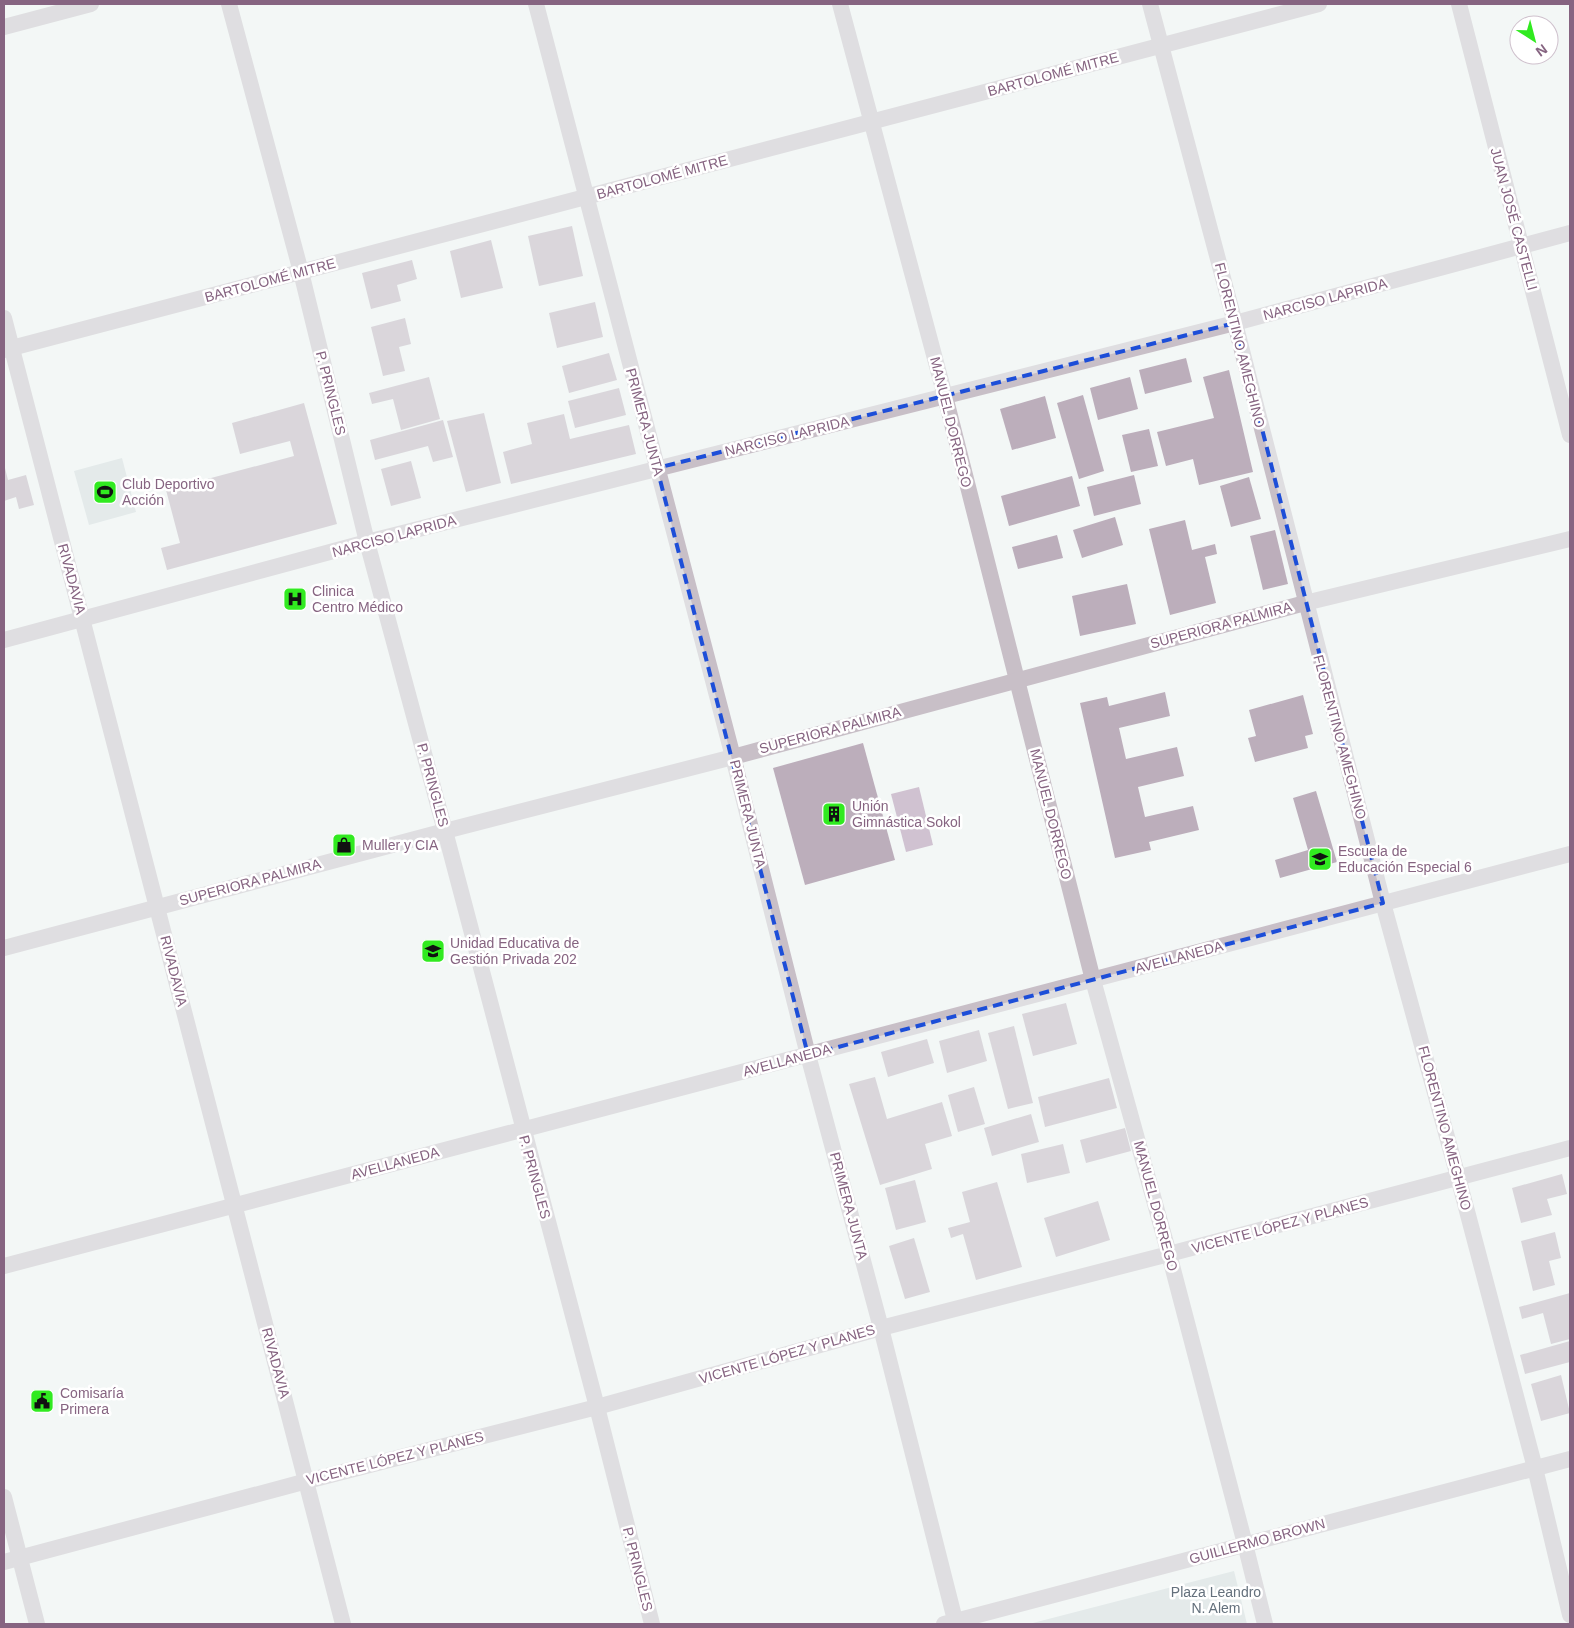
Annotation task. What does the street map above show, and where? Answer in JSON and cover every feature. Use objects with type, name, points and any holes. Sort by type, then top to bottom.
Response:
[{"type":"street","points":[[4,27],[92,4]]},
{"type":"street","name":"P. PRINGLES","points":[[229,4],[300,272],[367,542],[597,1408],[652,1624]]},
{"type":"street","name":"PRIMERA JUNTA","points":[[536,4],[656,468],[733,756],[808,1055],[881,1328],[952,1623]]},
{"type":"street","name":"MANUEL DORREGO","points":[[840,4],[945,396],[1093,980],[1169,1254],[1246,1544],[1264,1624]]},
{"type":"street","name":"FLORENTINO AMEGHINO","points":[[1150,4],[1235,323],[1383,904],[1535,1468],[1570,1615]]},
{"type":"street","name":"BARTOLOMÉ MITRE","points":[[8,349],[1319,4]]},
{"type":"street","name":"JUAN JOSÉ CASTELLI","points":[[1459,4],[1570,435]]},
{"type":"street","name":"NARCISO LAPRIDA","points":[[4,640],[367,542],[1235,323],[1570,233]]},
{"type":"street","name":"RIVADAVIA","points":[[4,318],[8,349],[158,906],[343,1624]]},
{"type":"street","name":"SUPERIORA PALMIRA","points":[[4,948],[1306,603],[1570,538]]},
{"type":"street","name":"AVELLANEDA","points":[[4,1266],[1570,854]]},
{"type":"street","name":"VICENTE LÓPEZ Y PLANES","points":[[12,1559],[307,1481],[597,1408],[881,1328],[1570,1148]]},
{"type":"street","name":"GUILLERMO BROWN","points":[[952,1623],[1570,1458]]},
{"type":"street","points":[[4,1497],[12,1559],[36,1624]]},
{"type":"highlighted area","points":[[1235,323],[1383,903],[808,1055],[657,468]]},
{"type":"green space","name":"Club Deportivo Acción","points":[[122,458],[136,512],[89,525],[74,471]]},
{"type":"green space","name":"Plaza Leandro N. Alem","points":[[1234,1571],[1247,1624],[1029,1624]]},
{"type":"shaded area","points":[[919,787],[933,845],[906,852],[891,794]]},
{"type":"building","points":[[572,226],[583,276],[539,286],[528,236]]},
{"type":"building","points":[[491,240],[503,288],[461,298],[450,251]]},
{"type":"building","points":[[412,260],[417,279],[397,285],[401,301],[371,309],[362,273]]},
{"type":"building","points":[[595,302],[603,337],[557,348],[549,313]]},
{"type":"building","points":[[405,318],[411,344],[399,347],[405,371],[383,376],[371,327]]},
{"type":"building","points":[[609,353],[617,380],[569,393],[562,366]]},
{"type":"building","points":[[1186,358],[1192,382],[1145,394],[1139,370]]},
{"type":"building","points":[[1229,370],[1253,472],[1199,485],[1193,459],[1166,466],[1157,432],[1214,418],[1203,377]]},
{"type":"building","points":[[429,377],[440,419],[401,430],[393,399],[372,404],[369,393]]},
{"type":"building","points":[[1130,377],[1138,409],[1098,420],[1090,388]]},
{"type":"building","points":[[619,388],[626,415],[575,428],[568,401]]},
{"type":"building","points":[[1083,395],[1104,471],[1079,479],[1057,403]]},
{"type":"building","points":[[1045,396],[1056,438],[1012,450],[1000,409]]},
{"type":"building","points":[[304,403],[337,524],[167,570],[161,548],[180,543],[166,490],[294,456],[290,441],[240,454],[232,423]]},
{"type":"building","points":[[484,413],[501,483],[466,492],[447,421]]},
{"type":"building","points":[[564,414],[570,439],[629,425],[636,454],[511,484],[503,452],[532,444],[527,423]]},
{"type":"building","points":[[443,420],[453,457],[433,462],[428,446],[375,460],[370,440]]},
{"type":"building","points":[[1149,429],[1158,466],[1131,472],[1122,435]]},
{"type":"building","points":[[411,461],[421,498],[391,506],[381,469]]},
{"type":"building","points":[[4,464],[8,480],[26,475],[34,505],[19,509],[16,497],[4,501]]},
{"type":"building","points":[[1134,475],[1141,504],[1094,516],[1087,487]]},
{"type":"building","points":[[1072,476],[1080,506],[1009,526],[1001,496]]},
{"type":"building","points":[[1249,477],[1261,519],[1231,527],[1220,486]]},
{"type":"building","points":[[1115,517],[1123,545],[1082,558],[1073,530]]},
{"type":"building","points":[[1185,520],[1192,550],[1215,544],[1217,554],[1205,557],[1216,603],[1170,615],[1149,529]]},
{"type":"building","points":[[1275,530],[1288,584],[1263,590],[1250,536]]},
{"type":"building","points":[[1057,535],[1063,558],[1018,569],[1012,547]]},
{"type":"building","points":[[1127,584],[1136,624],[1080,636],[1072,596]]},
{"type":"building","points":[[1165,692],[1170,716],[1119,728],[1126,759],[1177,747],[1184,776],[1138,787],[1145,817],[1193,806],[1199,830],[1149,842],[1151,850],[1115,858],[1080,703],[1107,697],[1109,706]]},
{"type":"building","points":[[1303,695],[1313,734],[1305,736],[1308,748],[1255,762],[1248,738],[1256,736],[1249,710]]},
{"type":"building","name":"Unión Gimnástica Sokol","points":[[863,743],[895,860],[805,885],[773,768]]},
{"type":"building","points":[[1316,791],[1337,862],[1280,878],[1275,860],[1308,850],[1293,798]]},
{"type":"building","points":[[1066,1003],[1077,1044],[1033,1056],[1022,1014]]},
{"type":"building","points":[[1014,1026],[1033,1103],[1008,1109],[988,1033]]},
{"type":"building","points":[[979,1030],[987,1061],[947,1073],[939,1041]]},
{"type":"building","points":[[927,1039],[934,1063],[888,1077],[881,1052]]},
{"type":"building","points":[[875,1077],[887,1119],[942,1102],[952,1136],[925,1144],[932,1169],[880,1185],[849,1084]]},
{"type":"building","points":[[1109,1078],[1117,1108],[1045,1127],[1038,1097]]},
{"type":"building","points":[[974,1087],[985,1124],[958,1132],[948,1095]]},
{"type":"building","points":[[1031,1114],[1039,1142],[992,1156],[984,1128]]},
{"type":"building","points":[[1125,1128],[1131,1151],[1086,1163],[1080,1140]]},
{"type":"building","points":[[1063,1144],[1070,1173],[1027,1183],[1021,1154]]},
{"type":"building","points":[[1562,1174],[1567,1194],[1547,1199],[1552,1215],[1521,1223],[1512,1188]]},
{"type":"building","points":[[915,1180],[926,1222],[896,1230],[885,1188]]},
{"type":"building","points":[[997,1182],[1022,1267],[976,1280],[963,1234],[951,1238],[948,1228],[970,1222],[962,1192]]},
{"type":"building","points":[[1098,1201],[1110,1240],[1056,1257],[1044,1218]]},
{"type":"building","points":[[1555,1232],[1561,1258],[1549,1261],[1555,1285],[1533,1291],[1521,1241]]},
{"type":"building","points":[[914,1238],[930,1292],[905,1299],[889,1246]]},
{"type":"building","points":[[1570,1293],[1570,1339],[1551,1344],[1543,1313],[1522,1319],[1519,1307]]},
{"type":"building","points":[[1570,1341],[1570,1362],[1525,1374],[1520,1355]]},
{"type":"building","points":[[1561,1375],[1570,1413],[1541,1421],[1531,1384]]},
{"type":"place","name":"Club Deportivo Acción","points":[[105,492]]},
{"type":"place","name":"Clinica Centro Médico","points":[[295,599]]},
{"type":"place","name":"Unión Gimnástica Sokol","points":[[834,814]]},
{"type":"place","name":"Muller y CIA","points":[[344,845]]},
{"type":"place","name":"Escuela de Educación Especial 6","points":[[1320,859]]},
{"type":"place","name":"Unidad Educativa de Gestión Privada 202","points":[[433,951]]},
{"type":"place","name":"Comisaría Primera","points":[[42,1401]]}]
